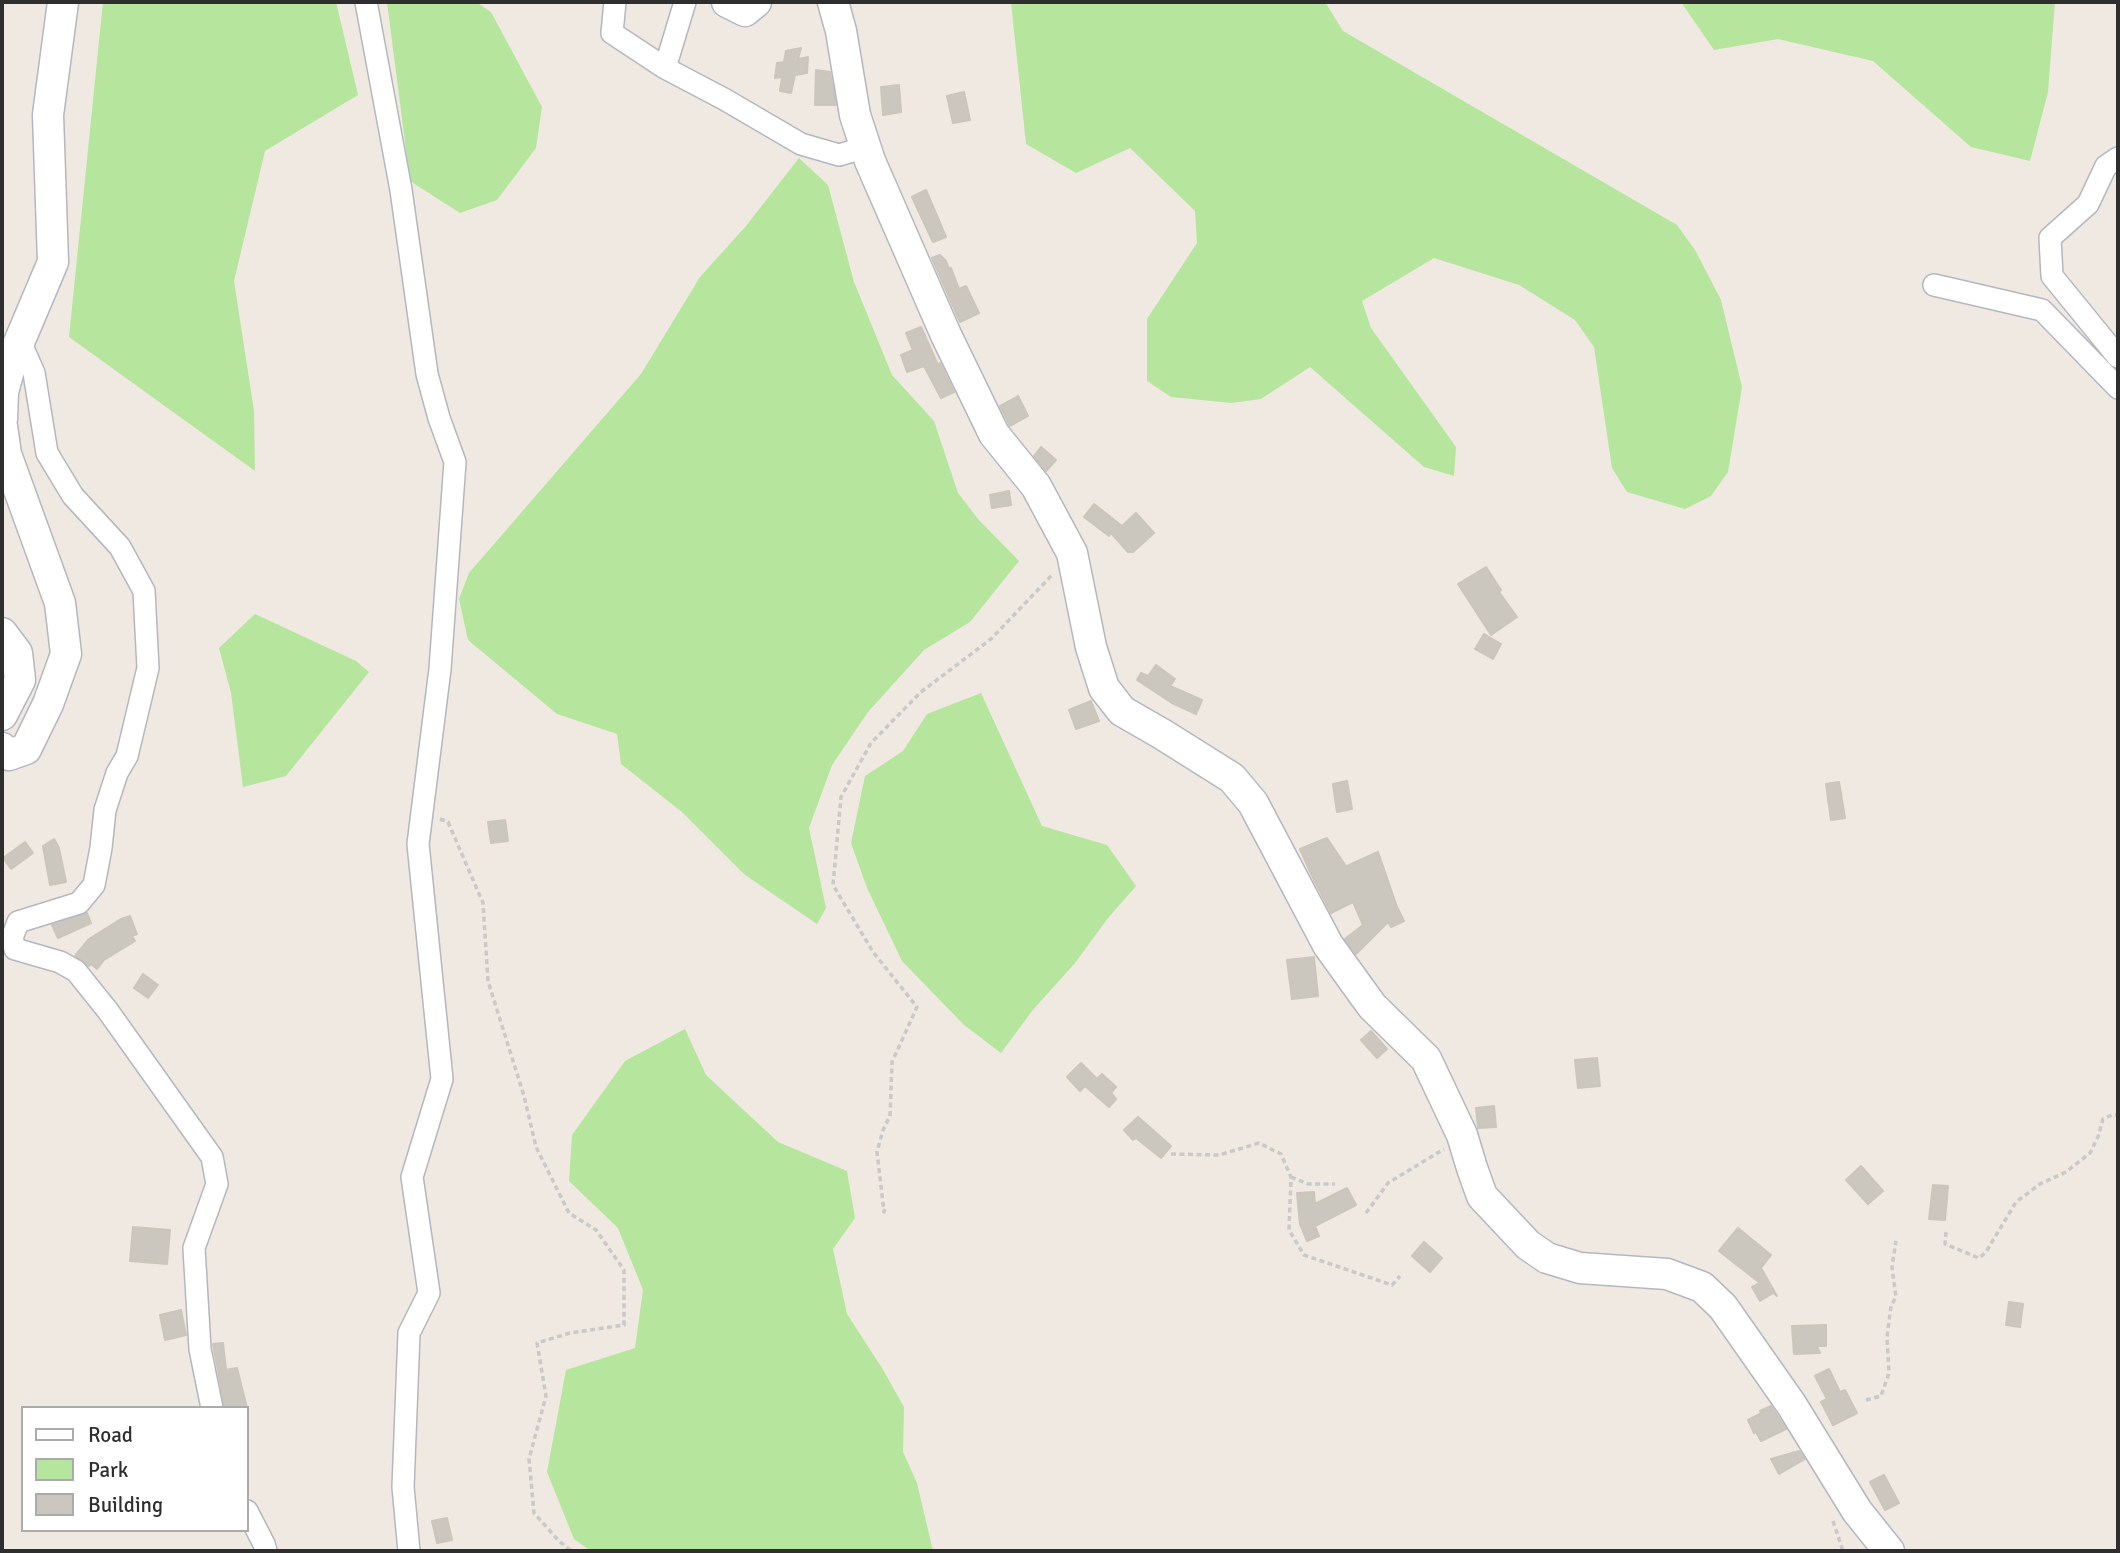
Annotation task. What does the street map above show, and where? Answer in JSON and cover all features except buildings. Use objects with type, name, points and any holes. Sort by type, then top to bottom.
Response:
[{"type":"main road","points":[[2,419],[3,392],[19,339],[53,262],[48,115],[63,2]]},
{"type":"main road","points":[[727,2],[745,11],[756,2]]},
{"type":"main road","points":[[833,2],[841,31],[855,115],[866,147],[941,323],[994,434],[1036,486],[1072,553],[1091,647],[1104,688],[1122,711],[1232,778],[1254,803],[1328,945],[1372,1006],[1426,1059],[1462,1135],[1482,1196],[1528,1245],[1547,1258],[1580,1268],[1667,1274],[1702,1287],[1723,1307],[1791,1404],[1857,1511],[1889,1551]]},
{"type":"main road","points":[[2,426],[6,454],[60,603],[66,653],[48,704],[26,749],[9,755],[2,748]]},
{"type":"main road","points":[[2,633],[17,653],[20,680],[2,715]]},
{"type":"street","points":[[366,2],[401,190],[427,374],[455,462],[440,669],[418,844],[442,1079],[412,1177],[429,1293],[409,1333],[403,1488],[409,1551]]},
{"type":"street","points":[[615,2],[612,33],[665,68],[801,144],[839,155],[866,147]]},
{"type":"street","points":[[665,68],[685,2]]},
{"type":"street","points":[[2118,158],[2106,166],[2088,204],[2050,238],[2052,276],[2118,357]]},
{"type":"street","points":[[1934,285],[2042,310],[2118,387]]},
{"type":"street","points":[[19,339],[34,373],[47,453],[73,496],[120,547],[144,590],[148,668],[127,756],[117,773],[105,810],[94,885],[79,903],[18,922],[12,938],[15,948],[60,962],[76,971],[108,1011],[212,1157],[217,1184],[194,1248],[200,1349],[212,1406]]},
{"type":"street","points":[[248,1513],[266,1551]]},
{"type":"path","points":[[885,1209],[884,1212],[877,1152],[883,1129],[890,1116],[892,1062],[917,1007],[873,952],[833,885],[841,797],[871,743],[921,692],[991,639],[1072,553]]},
{"type":"path","points":[[422,810],[447,822],[483,903],[488,981],[524,1096],[536,1147],[569,1213],[596,1230],[624,1270],[624,1325],[570,1333],[537,1343],[546,1396],[529,1459],[534,1513],[571,1551]]},
{"type":"path","points":[[1946,1232],[1945,1244],[1979,1258],[1986,1252],[2016,1202],[2040,1184],[2066,1172],[2090,1153],[2103,1119],[2118,1115]]},
{"type":"path","points":[[1366,1213],[1388,1182],[1440,1153],[1462,1135]]},
{"type":"path","points":[[1171,1154],[1219,1155],[1259,1143],[1281,1153],[1292,1177],[1289,1230],[1304,1255],[1392,1285],[1400,1276]]},
{"type":"path","points":[[1292,1177],[1308,1184],[1335,1184]]},
{"type":"path","points":[[1866,1400],[1881,1396],[1889,1373],[1887,1336],[1891,1306],[1896,1297],[1892,1267],[1896,1241]]},
{"type":"green space","points":[[103,2],[336,2],[358,95],[265,151],[234,281],[254,411],[255,471],[69,337]]},
{"type":"green space","points":[[387,2],[476,2],[491,12],[542,107],[536,148],[497,200],[460,213],[410,181]]},
{"type":"green space","points":[[1011,2],[1325,2],[1343,31],[1677,225],[1695,250],[1721,300],[1742,387],[1728,472],[1711,496],[1685,509],[1627,492],[1612,468],[1594,347],[1575,320],[1519,285],[1434,258],[1362,301],[1371,328],[1456,447],[1454,476],[1424,467],[1310,367],[1261,399],[1231,403],[1171,397],[1147,381],[1147,319],[1197,243],[1195,211],[1130,148],[1076,173],[1026,144]]},
{"type":"green space","points":[[1681,2],[2055,2],[2048,92],[2030,161],[1971,147],[1873,61],[1778,39],[1714,50]]},
{"type":"green space","points":[[799,158],[828,185],[854,282],[892,375],[934,421],[958,493],[978,519],[1019,561],[970,622],[924,650],[868,712],[832,765],[809,828],[826,908],[817,924],[745,875],[682,812],[621,764],[617,734],[557,714],[468,640],[459,599],[469,573],[641,374],[700,277],[746,226]]},
{"type":"green space","points":[[255,614],[356,661],[369,672],[286,776],[243,787],[231,693],[219,648]]},
{"type":"green space","points":[[981,693],[1042,826],[1107,845],[1136,886],[1075,963],[1032,1011],[1001,1053],[964,1025],[902,961],[867,888],[851,843],[865,776],[903,751],[927,714]]},
{"type":"green space","points":[[685,1029],[706,1075],[778,1142],[847,1171],[855,1218],[833,1249],[847,1314],[904,1407],[903,1452],[917,1483],[933,1551],[591,1551],[574,1539],[547,1472],[566,1370],[635,1348],[643,1290],[618,1228],[569,1181],[572,1135],[625,1061]]}]
